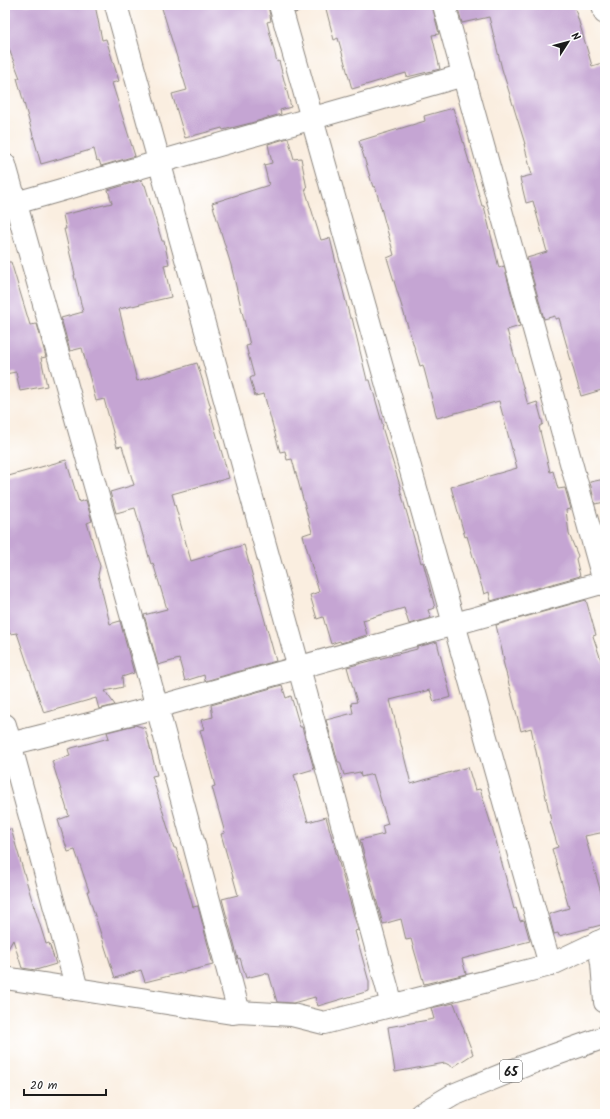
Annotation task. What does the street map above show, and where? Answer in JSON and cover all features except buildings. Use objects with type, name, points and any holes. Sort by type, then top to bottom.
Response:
[{"type":"street","points":[[116,5],[392,1006]]},
{"type":"street","points":[[280,5],[550,965]]},
{"type":"street","points":[[77,989],[8,734],[157,707],[299,666],[605,583],[444,5]]},
{"type":"street","points":[[603,5],[605,13]]},
{"type":"street","points":[[10,205],[464,76]]},
{"type":"street","points":[[5,164],[10,205],[157,707],[239,1012]]},
{"type":"street","points":[[5,978],[232,1013],[239,1012],[292,1015],[324,1023],[550,965],[602,941],[605,1002]]},
{"type":"street","name":"65","points":[[421,1114],[460,1092],[526,1065],[605,1037]]}]
